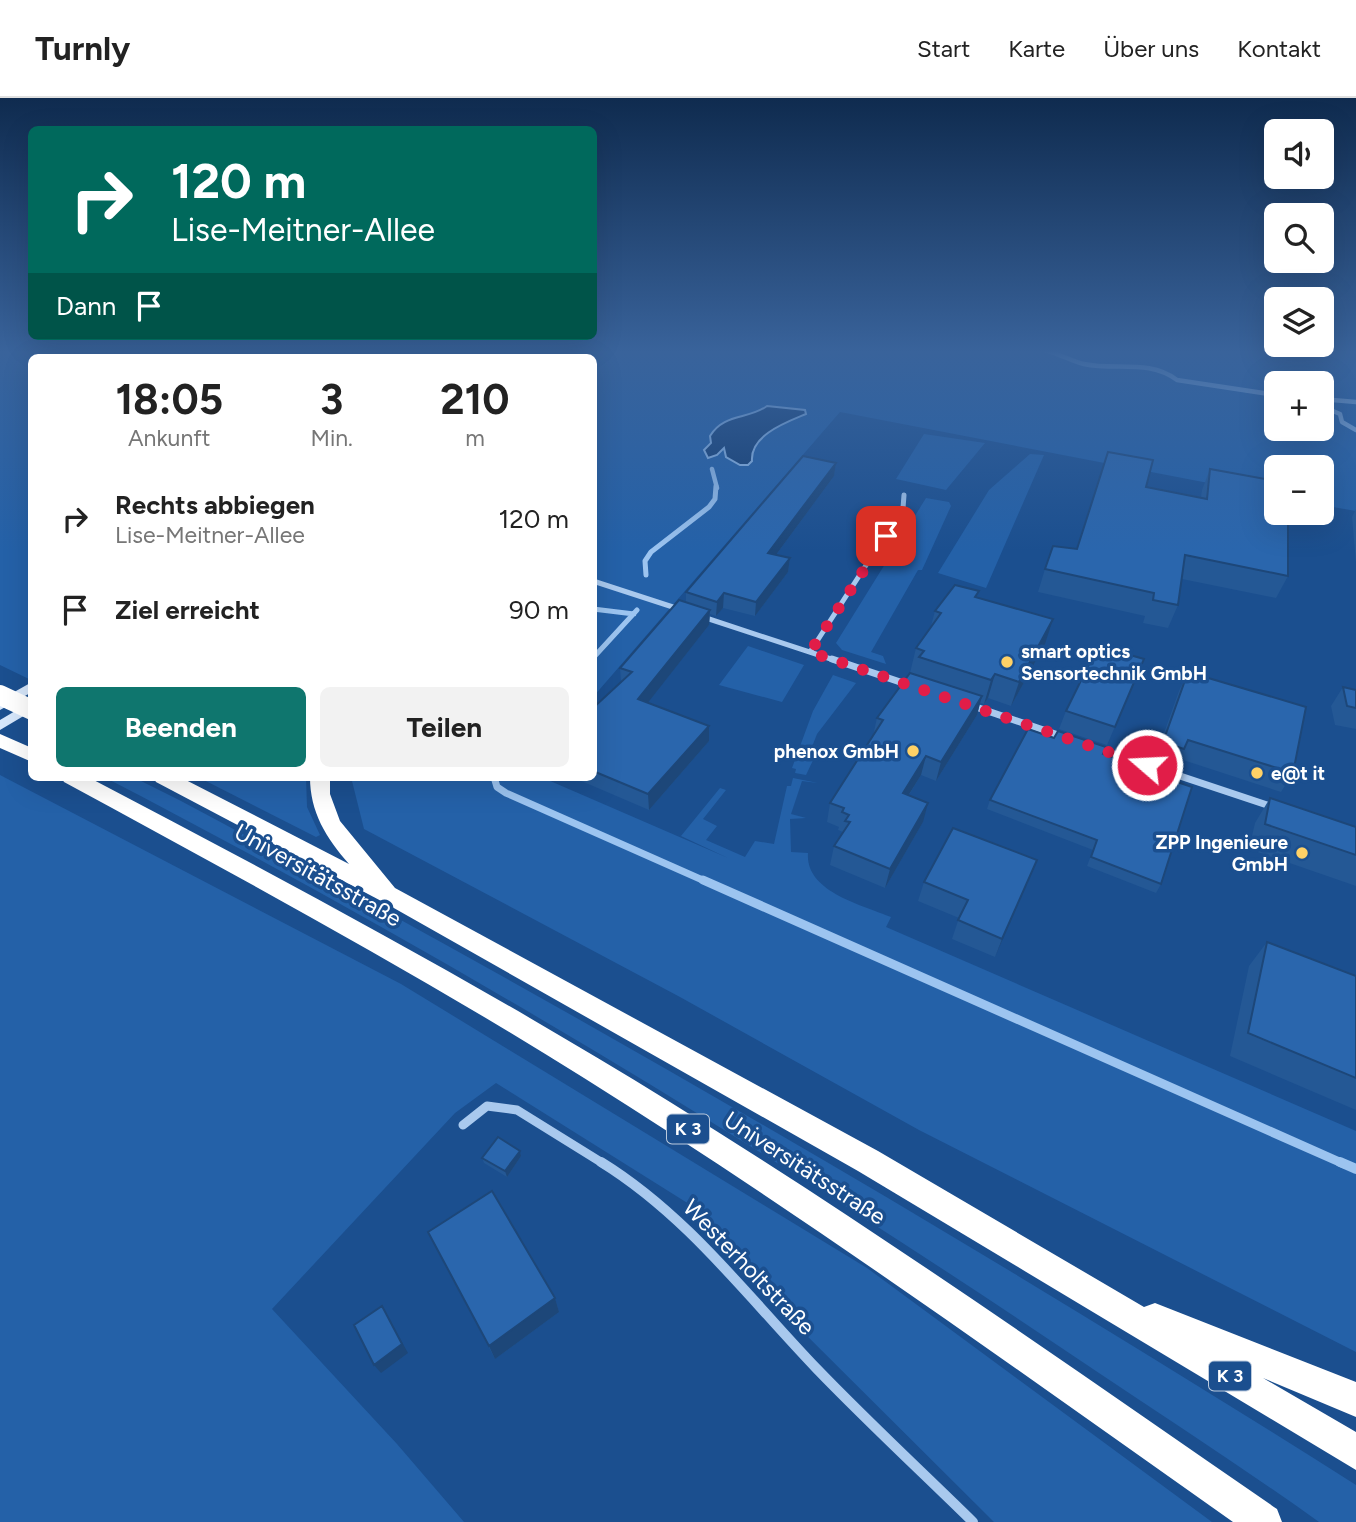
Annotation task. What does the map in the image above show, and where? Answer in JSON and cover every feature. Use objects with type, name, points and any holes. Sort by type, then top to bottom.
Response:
[{"type":"highway","points":[[0,695],[28,708]]},
{"type":"highway","points":[[0,740],[28,754]]},
{"type":"highway","name":"Universitätsstraße","points":[[79,781],[232,862],[434,976],[659,1110],[912,1276],[1264,1522]]},
{"type":"highway","name":"Universitätsstraße","points":[[171,781],[393,897],[869,1161],[1356,1452]]},
{"type":"highway","points":[[320,781],[321,804],[332,828],[393,897]]},
{"type":"highway","points":[[1104,1299],[1322,1384],[1356,1400]]},
{"type":"street","points":[[810,652],[903,508],[904,495]]},
{"type":"street","points":[[597,582],[684,611]]},
{"type":"street","points":[[696,615],[926,691]]},
{"type":"street","points":[[0,706],[28,688]]},
{"type":"street","points":[[964,704],[1072,740]]},
{"type":"street","points":[[0,726],[28,708]]},
{"type":"street","points":[[1085,744],[1286,811]]},
{"type":"street","name":"Westerholtstraße","points":[[463,1125],[488,1106],[517,1110],[630,1180],[704,1244],[817,1369],[973,1522]]},
{"type":"shaded area","points":[[0,417],[28,417],[28,679],[0,665]]},
{"type":"shaded area","points":[[597,417],[835,417],[597,692]]},
{"type":"shaded area","points":[[737,417],[799,417],[763,437],[748,465],[740,465],[726,457],[724,448],[717,455],[708,458],[704,450],[711,443],[710,436],[729,420]]},
{"type":"shaded area","points":[[868,417],[1264,417],[1264,441],[1334,441],[1334,417],[1356,417],[1356,511],[1334,507],[1334,455],[1264,455],[1264,494]]},
{"type":"shaded area","points":[[924,434],[985,443],[946,490],[896,479]]},
{"type":"shaded area","points":[[1030,454],[1044,455],[986,588],[938,573],[989,490]]},
{"type":"shaded area","points":[[926,498],[949,502],[951,506],[922,570],[918,570],[871,652],[883,656],[886,664],[842,650],[836,643]]},
{"type":"shaded area","points":[[748,646],[804,665],[782,702],[719,685]]},
{"type":"shaded area","points":[[833,675],[856,683],[817,734],[810,752],[816,754],[806,775],[795,773],[796,769],[792,768],[813,711]]},
{"type":"shaded area","points":[[0,775],[401,984],[867,1268],[1212,1522],[994,1522],[782,1311],[689,1204],[496,1083],[455,1113],[272,1309],[397,1444],[464,1522],[0,1522]]},
{"type":"shaded area","points":[[793,778],[818,783],[802,781],[791,814],[806,818],[790,819],[791,852],[808,853],[816,878],[838,895],[891,917],[886,927],[1356,1131],[1356,1352],[919,1130],[680,997],[364,829],[352,781],[550,781],[728,858],[681,836],[720,788],[726,790],[703,819],[717,826],[706,840],[745,857],[755,841],[774,844],[787,786],[791,786]]},
{"type":"shaded area","points":[[112,781],[141,781],[181,801],[628,1047],[921,1218],[1356,1485],[1356,1522],[1319,1522],[973,1289],[731,1134],[483,985],[232,844]]},
{"type":"shaded area","points":[[206,781],[306,781],[307,807],[320,835],[316,837]]},
{"type":"building","points":[[1108,452],[1153,460],[1146,487],[1207,499],[1210,469],[1264,479],[1264,525],[1288,525],[1288,576],[1185,555],[1178,605],[1153,600],[1154,593],[1045,569],[1053,546],[1077,549]]},
{"type":"building","points":[[803,456],[836,463],[768,553],[790,558],[756,602],[724,593],[717,602],[686,592]]},
{"type":"building","points":[[955,585],[979,591],[975,597],[1053,619],[1019,682],[995,674],[991,680],[919,657],[924,651],[916,648],[941,613],[935,611]]},
{"type":"building","points":[[679,600],[710,610],[638,699],[709,726],[648,794],[597,773],[597,704],[632,672],[620,668]]},
{"type":"building","points":[[1098,646],[1144,659],[1115,727],[1066,711]]},
{"type":"building","points":[[1188,672],[1306,707],[1293,773],[1188,740],[1184,749],[1163,742]]},
{"type":"building","points":[[910,673],[982,696],[941,762],[926,756],[903,793],[928,803],[890,869],[834,846],[850,822],[845,821],[849,815],[842,812],[844,808],[830,803],[883,720],[877,718]]},
{"type":"building","points":[[1343,687],[1356,690],[1356,708],[1347,706]]},
{"type":"building","points":[[1028,729],[1054,738],[1058,731],[1106,747],[1103,754],[1151,771],[1154,763],[1175,770],[1171,780],[1192,787],[1161,884],[1091,857],[1097,840],[990,800]]},
{"type":"building","points":[[1270,798],[1356,827],[1356,855],[1265,824]]},
{"type":"building","points":[[953,828],[1037,860],[1002,939],[958,920],[968,900],[924,882]]},
{"type":"building","points":[[1267,942],[1356,976],[1356,1078],[1248,1033]]},
{"type":"building","points":[[498,1137],[520,1151],[505,1171],[482,1158]]},
{"type":"building","points":[[492,1191],[555,1298],[489,1346],[428,1232]]},
{"type":"building","points":[[382,1306],[402,1344],[374,1365],[354,1325]]},
{"type":"waterway","points":[[1341,417],[1342,422],[1356,430]]},
{"type":"waterway","points":[[712,469],[717,488]]},
{"type":"waterway","points":[[646,575],[645,561],[651,552],[709,507],[715,499],[716,486]]},
{"type":"waterway","points":[[597,609],[633,614]]},
{"type":"waterway","points":[[633,614],[637,610]]},
{"type":"waterway","points":[[597,654],[633,614]]},
{"type":"waterway","points":[[495,781],[497,787],[506,793],[707,882]]},
{"type":"waterway","points":[[703,880],[1344,1164]]},
{"type":"waterway","points":[[1340,1162],[1356,1169]]},
{"type":"place","name":"smart optics Sensortechnik GmbH","points":[[1007,662]]},
{"type":"place","name":"phenox GmbH","points":[[913,751]]},
{"type":"place","name":"e@t it","points":[[1257,773]]},
{"type":"place","name":"ZPP Ingenieure GmbH","points":[[1302,853]]},
{"type":"route","points":[[886,536],[810,652],[1147,765]]}]
